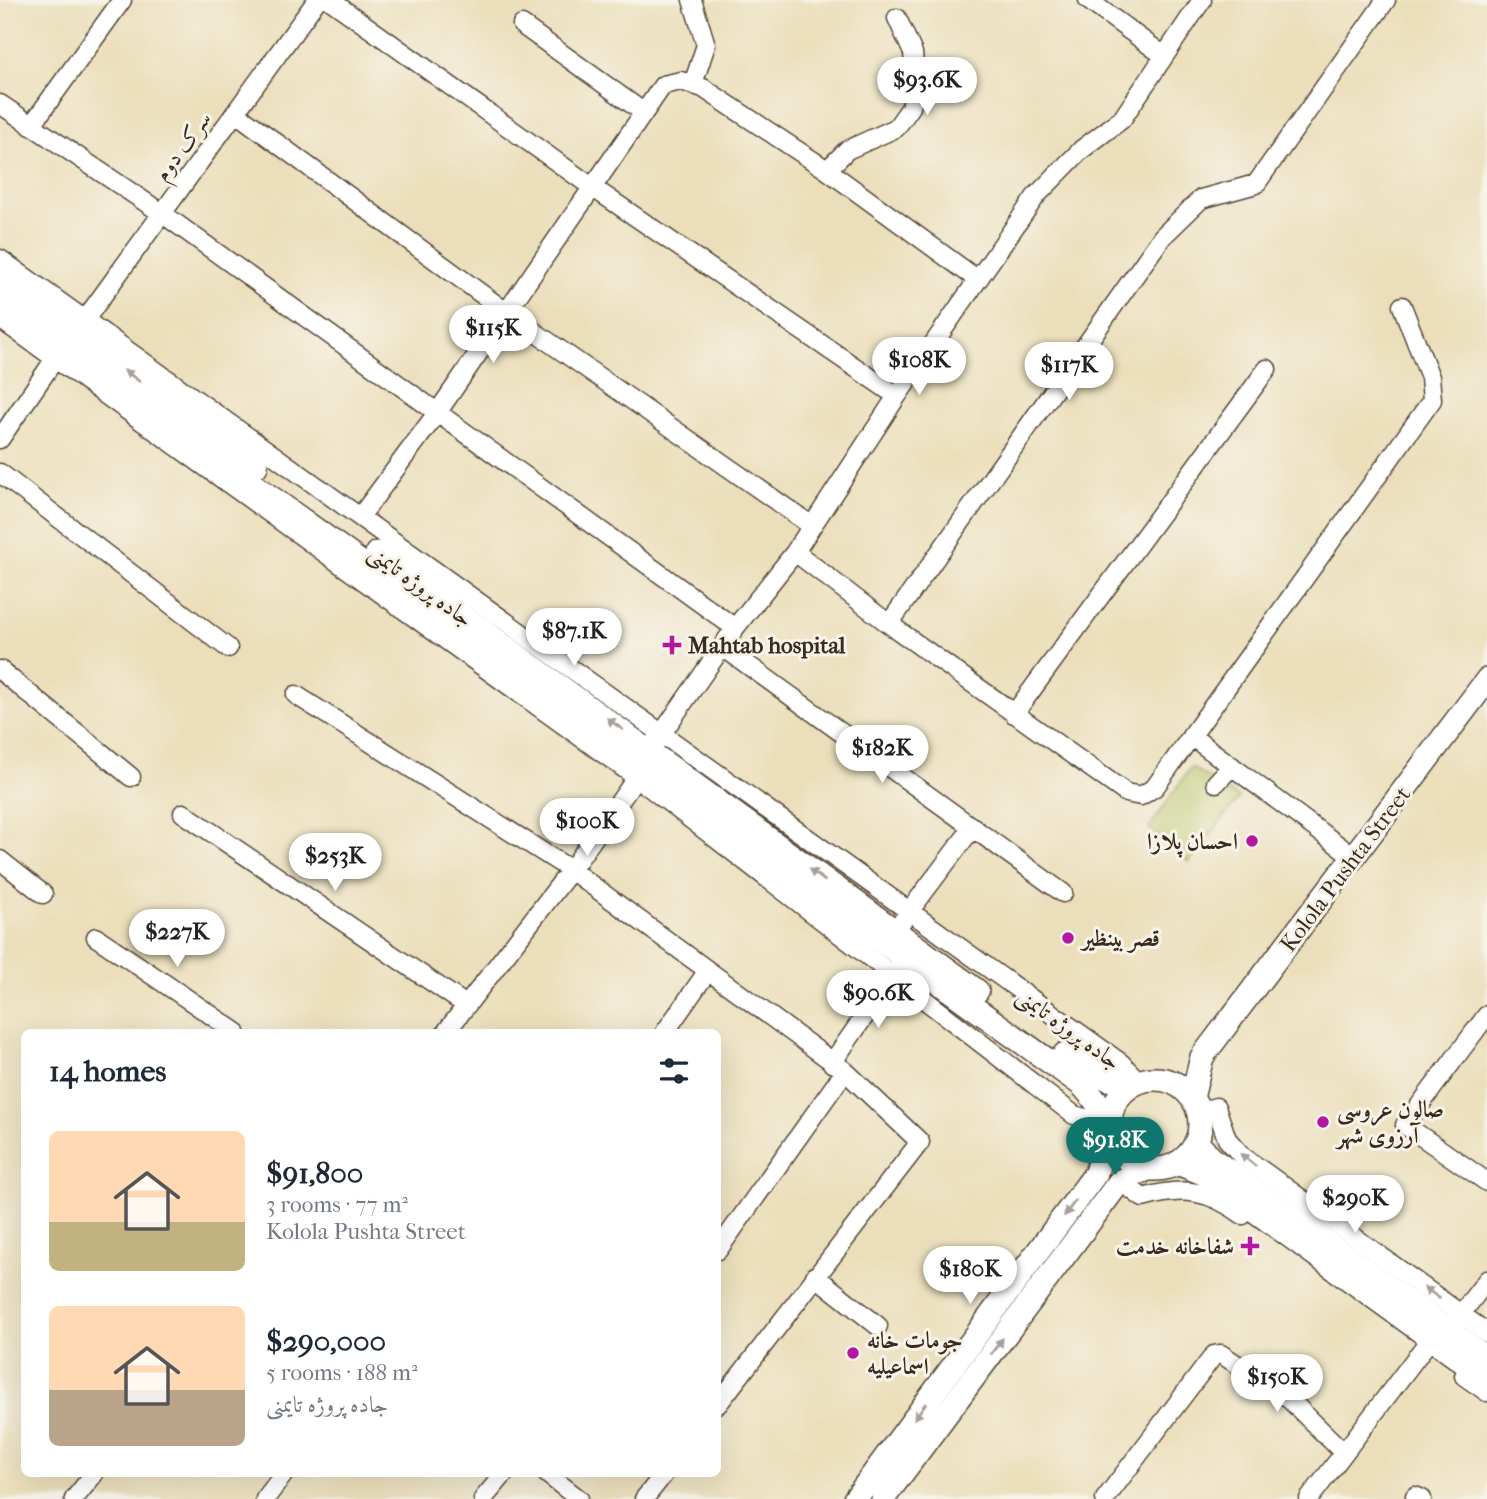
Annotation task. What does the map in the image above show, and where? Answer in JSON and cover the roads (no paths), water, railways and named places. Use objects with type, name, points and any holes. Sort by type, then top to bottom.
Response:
[{"type":"main road","name":"جاده پروژه تایمنی","points":[[0,281],[69,340],[333,540],[648,758],[1085,1069],[1108,1079],[1146,1080]]},
{"type":"main road","name":"جاده پروژه تایمنی","points":[[0,303],[69,340]]},
{"type":"main road","name":"Kolola Pushta Street","points":[[1202,1057],[1487,680]]},
{"type":"main road","name":"جاده پروژه تایمنی","points":[[648,758],[898,967],[1081,1084],[1098,1102],[1109,1125]]},
{"type":"main road","points":[[855,1499],[1096,1173],[1116,1101],[1126,1089],[1202,1057]]},
{"type":"main road","points":[[883,1499],[1120,1181],[1148,1169],[1177,1163],[1188,1154],[1196,1142],[1200,1127],[1195,1105],[1202,1057]]},
{"type":"main road","points":[[1146,1080],[1182,1087],[1195,1105]]},
{"type":"main road","points":[[1109,1125],[1114,1143],[1123,1156],[1148,1169]]},
{"type":"main road","points":[[1196,1142],[1212,1159],[1441,1332],[1487,1379]]},
{"type":"main road","points":[[1177,1163],[1203,1173],[1441,1332],[1487,1358]]},
{"type":"street","points":[[32,126],[122,0]]},
{"type":"street","name":"سرک دوم","points":[[0,439],[317,0]]},
{"type":"street","points":[[330,0],[592,187],[897,396]]},
{"type":"street","points":[[692,0],[706,38],[693,84]]},
{"type":"street","points":[[1088,0],[1163,55]]},
{"type":"street","points":[[448,1029],[571,870],[735,628],[795,552],[897,396],[1036,197],[1081,150],[1122,119],[1202,0]]},
{"type":"street","points":[[889,624],[1162,237],[1202,199],[1256,184],[1386,0]]},
{"type":"street","points":[[827,170],[847,150],[896,128],[911,107],[916,86],[914,54],[897,18]]},
{"type":"street","points":[[522,25],[643,112]]},
{"type":"street","points":[[359,517],[437,413],[663,85],[681,81],[703,88],[827,170],[978,280]]},
{"type":"street","points":[[0,104],[163,214],[735,628]]},
{"type":"street","points":[[236,113],[506,312],[812,526]]},
{"type":"street","name":"جاده پروژه تایمنی","points":[[0,259],[69,340]]},
{"type":"street","points":[[795,552],[889,624],[1126,793],[1141,796],[1154,787],[1432,400],[1430,377],[1402,306]]},
{"type":"street","name":"جاده پروژه تایمنی","points":[[0,319],[69,340],[359,517],[648,758],[908,913],[1146,1080]]},
{"type":"street","points":[[1014,714],[1267,369]]},
{"type":"street","points":[[0,473],[228,648]]},
{"type":"street","points":[[723,647],[1063,893]]},
{"type":"street","points":[[0,670],[131,777]]},
{"type":"street","points":[[296,695],[571,870],[838,1067],[920,1142],[721,1400]]},
{"type":"street","points":[[1191,736],[1354,857]]},
{"type":"street","points":[[1216,783],[1232,766]]},
{"type":"street","points":[[183,813],[466,1005]]},
{"type":"street","points":[[895,932],[973,827]]},
{"type":"street","points":[[0,860],[43,894]]},
{"type":"street","points":[[96,937],[232,1029]]},
{"type":"street","points":[[721,1245],[838,1067],[898,967]]},
{"type":"street","points":[[667,1029],[707,972]]},
{"type":"street","points":[[1487,1015],[1405,1125],[1487,1182]]},
{"type":"street","points":[[1195,1105],[1216,1107],[1227,1139],[1242,1156],[1441,1332],[1487,1392]]},
{"type":"street","points":[[1120,1181],[1143,1198],[1185,1189],[1228,1204],[1441,1332],[1487,1333]]},
{"type":"street","points":[[815,1276],[878,1326]]},
{"type":"street","points":[[1309,1499],[1343,1451],[1487,1280]]},
{"type":"street","points":[[1105,1499],[1214,1355],[1221,1354],[1287,1397],[1343,1451]]},
{"type":"street","points":[[74,1499],[92,1477]]},
{"type":"street","points":[[265,1499],[282,1477]]},
{"type":"street","points":[[483,1499],[501,1477]]},
{"type":"street","points":[[556,1477],[579,1499]]},
{"type":"street","points":[[645,1499],[662,1477]]},
{"type":"place","name":"Mahtab hospital","points":[[672,645]]},
{"type":"place","name":"احسان پلازا","points":[[1252,841]]},
{"type":"place","name":"قصر بینظیر","points":[[1068,938]]},
{"type":"place","name":"صالون عروسی آرزوی شهر","points":[[1323,1122]]},
{"type":"place","name":"شفاخانه خدمت","points":[[1250,1246]]},
{"type":"place","name":"جومات خانه اسماعيليه","points":[[853,1353]]}]
